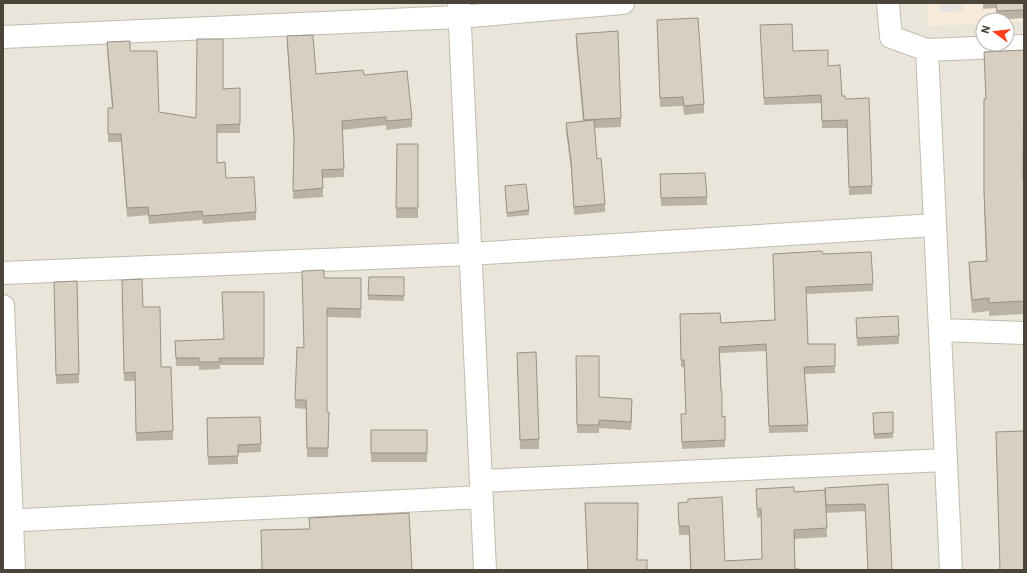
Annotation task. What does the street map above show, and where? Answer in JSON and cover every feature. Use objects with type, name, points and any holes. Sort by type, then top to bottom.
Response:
[{"type":"street","points":[[3,37],[459,10],[623,3]]},
{"type":"street","points":[[888,3],[891,37],[927,50],[1024,46]]},
{"type":"street","points":[[459,10],[485,570]]},
{"type":"street","points":[[927,50],[951,570]]},
{"type":"street","points":[[3,273],[470,254],[935,225]]},
{"type":"street","points":[[3,306],[7,521],[14,570]]},
{"type":"street","points":[[941,330],[1024,334]]},
{"type":"street","points":[[7,521],[481,489],[946,460]]},
{"type":"shaded area","points":[[3,3],[1024,3],[1024,570],[3,570]]},
{"type":"shaded area","points":[[927,3],[1024,3],[1024,22],[1015,23],[1015,12],[975,12],[975,24],[928,26]]},
{"type":"shaded area","points":[[939,3],[962,3],[963,11],[940,12]]},
{"type":"building","points":[[996,3],[1024,3],[1024,10],[997,11]]},
{"type":"building","points":[[698,18],[704,104],[684,106],[683,97],[660,98],[657,20]]},
{"type":"building","points":[[792,24],[793,51],[828,50],[828,66],[840,65],[842,96],[845,96],[846,99],[869,98],[872,186],[849,187],[847,120],[822,121],[821,95],[764,98],[760,25]]},
{"type":"building","points":[[618,31],[621,118],[584,120],[576,34]]},
{"type":"building","points":[[313,35],[316,74],[363,70],[364,75],[407,71],[412,119],[386,121],[386,117],[342,121],[344,169],[322,170],[323,188],[293,191],[294,137],[287,36]]},
{"type":"building","points":[[197,39],[223,39],[223,89],[240,88],[240,124],[217,125],[217,163],[225,162],[226,178],[254,177],[256,212],[203,216],[202,211],[149,216],[148,207],[127,208],[121,134],[108,134],[108,108],[113,108],[107,42],[130,41],[130,51],[157,51],[159,112],[196,118]]},
{"type":"building","points":[[1015,50],[1024,50],[1024,301],[989,303],[989,298],[972,300],[969,262],[987,261],[984,192],[984,99],[986,99],[984,52],[1015,52]]},
{"type":"building","points":[[594,120],[597,159],[601,158],[605,204],[574,207],[571,161],[566,123]]},
{"type":"building","points":[[397,144],[418,144],[418,208],[396,208]]},
{"type":"building","points":[[705,173],[707,197],[661,198],[660,174]]},
{"type":"building","points":[[526,184],[529,210],[507,213],[505,186]]},
{"type":"building","points":[[822,251],[823,254],[871,252],[873,284],[806,287],[808,344],[835,344],[835,366],[804,367],[808,425],[769,426],[766,344],[719,347],[722,417],[725,416],[725,440],[682,442],[681,414],[686,414],[684,360],[681,360],[680,314],[720,313],[721,323],[775,320],[773,254]]},
{"type":"building","points":[[324,270],[324,278],[361,278],[361,309],[327,308],[327,412],[329,412],[328,448],[307,448],[306,400],[295,400],[297,347],[304,348],[302,271]]},
{"type":"building","points":[[369,277],[404,277],[404,296],[368,295]]},
{"type":"building","points":[[142,279],[143,307],[160,307],[161,367],[171,367],[173,431],[136,433],[135,372],[124,373],[122,280]]},
{"type":"building","points":[[77,281],[79,374],[56,375],[54,282]]},
{"type":"building","points":[[222,292],[264,292],[264,358],[219,358],[220,362],[199,362],[199,358],[176,358],[175,341],[224,339]]},
{"type":"building","points":[[898,316],[899,336],[857,338],[856,318]]},
{"type":"building","points":[[536,352],[539,439],[520,440],[517,353]]},
{"type":"building","points":[[576,356],[599,356],[599,397],[632,399],[631,422],[599,420],[599,425],[577,425]]},
{"type":"building","points":[[893,412],[893,433],[874,434],[873,413]]},
{"type":"building","points":[[260,417],[261,444],[238,445],[238,456],[208,457],[207,418]]},
{"type":"building","points":[[371,430],[427,430],[427,453],[371,453]]},
{"type":"building","points":[[1024,431],[1024,570],[1000,570],[996,432]]},
{"type":"building","points":[[888,484],[892,570],[868,570],[865,504],[826,505],[825,488]]},
{"type":"building","points":[[794,487],[794,492],[825,490],[827,528],[794,530],[795,569],[799,570],[691,570],[689,526],[679,526],[678,503],[688,502],[688,499],[722,497],[725,561],[762,559],[761,509],[757,509],[756,489]]},
{"type":"building","points":[[585,503],[638,503],[637,560],[647,560],[647,570],[588,570]]},
{"type":"building","points":[[409,513],[412,570],[262,570],[261,530],[310,529],[309,518]]}]
